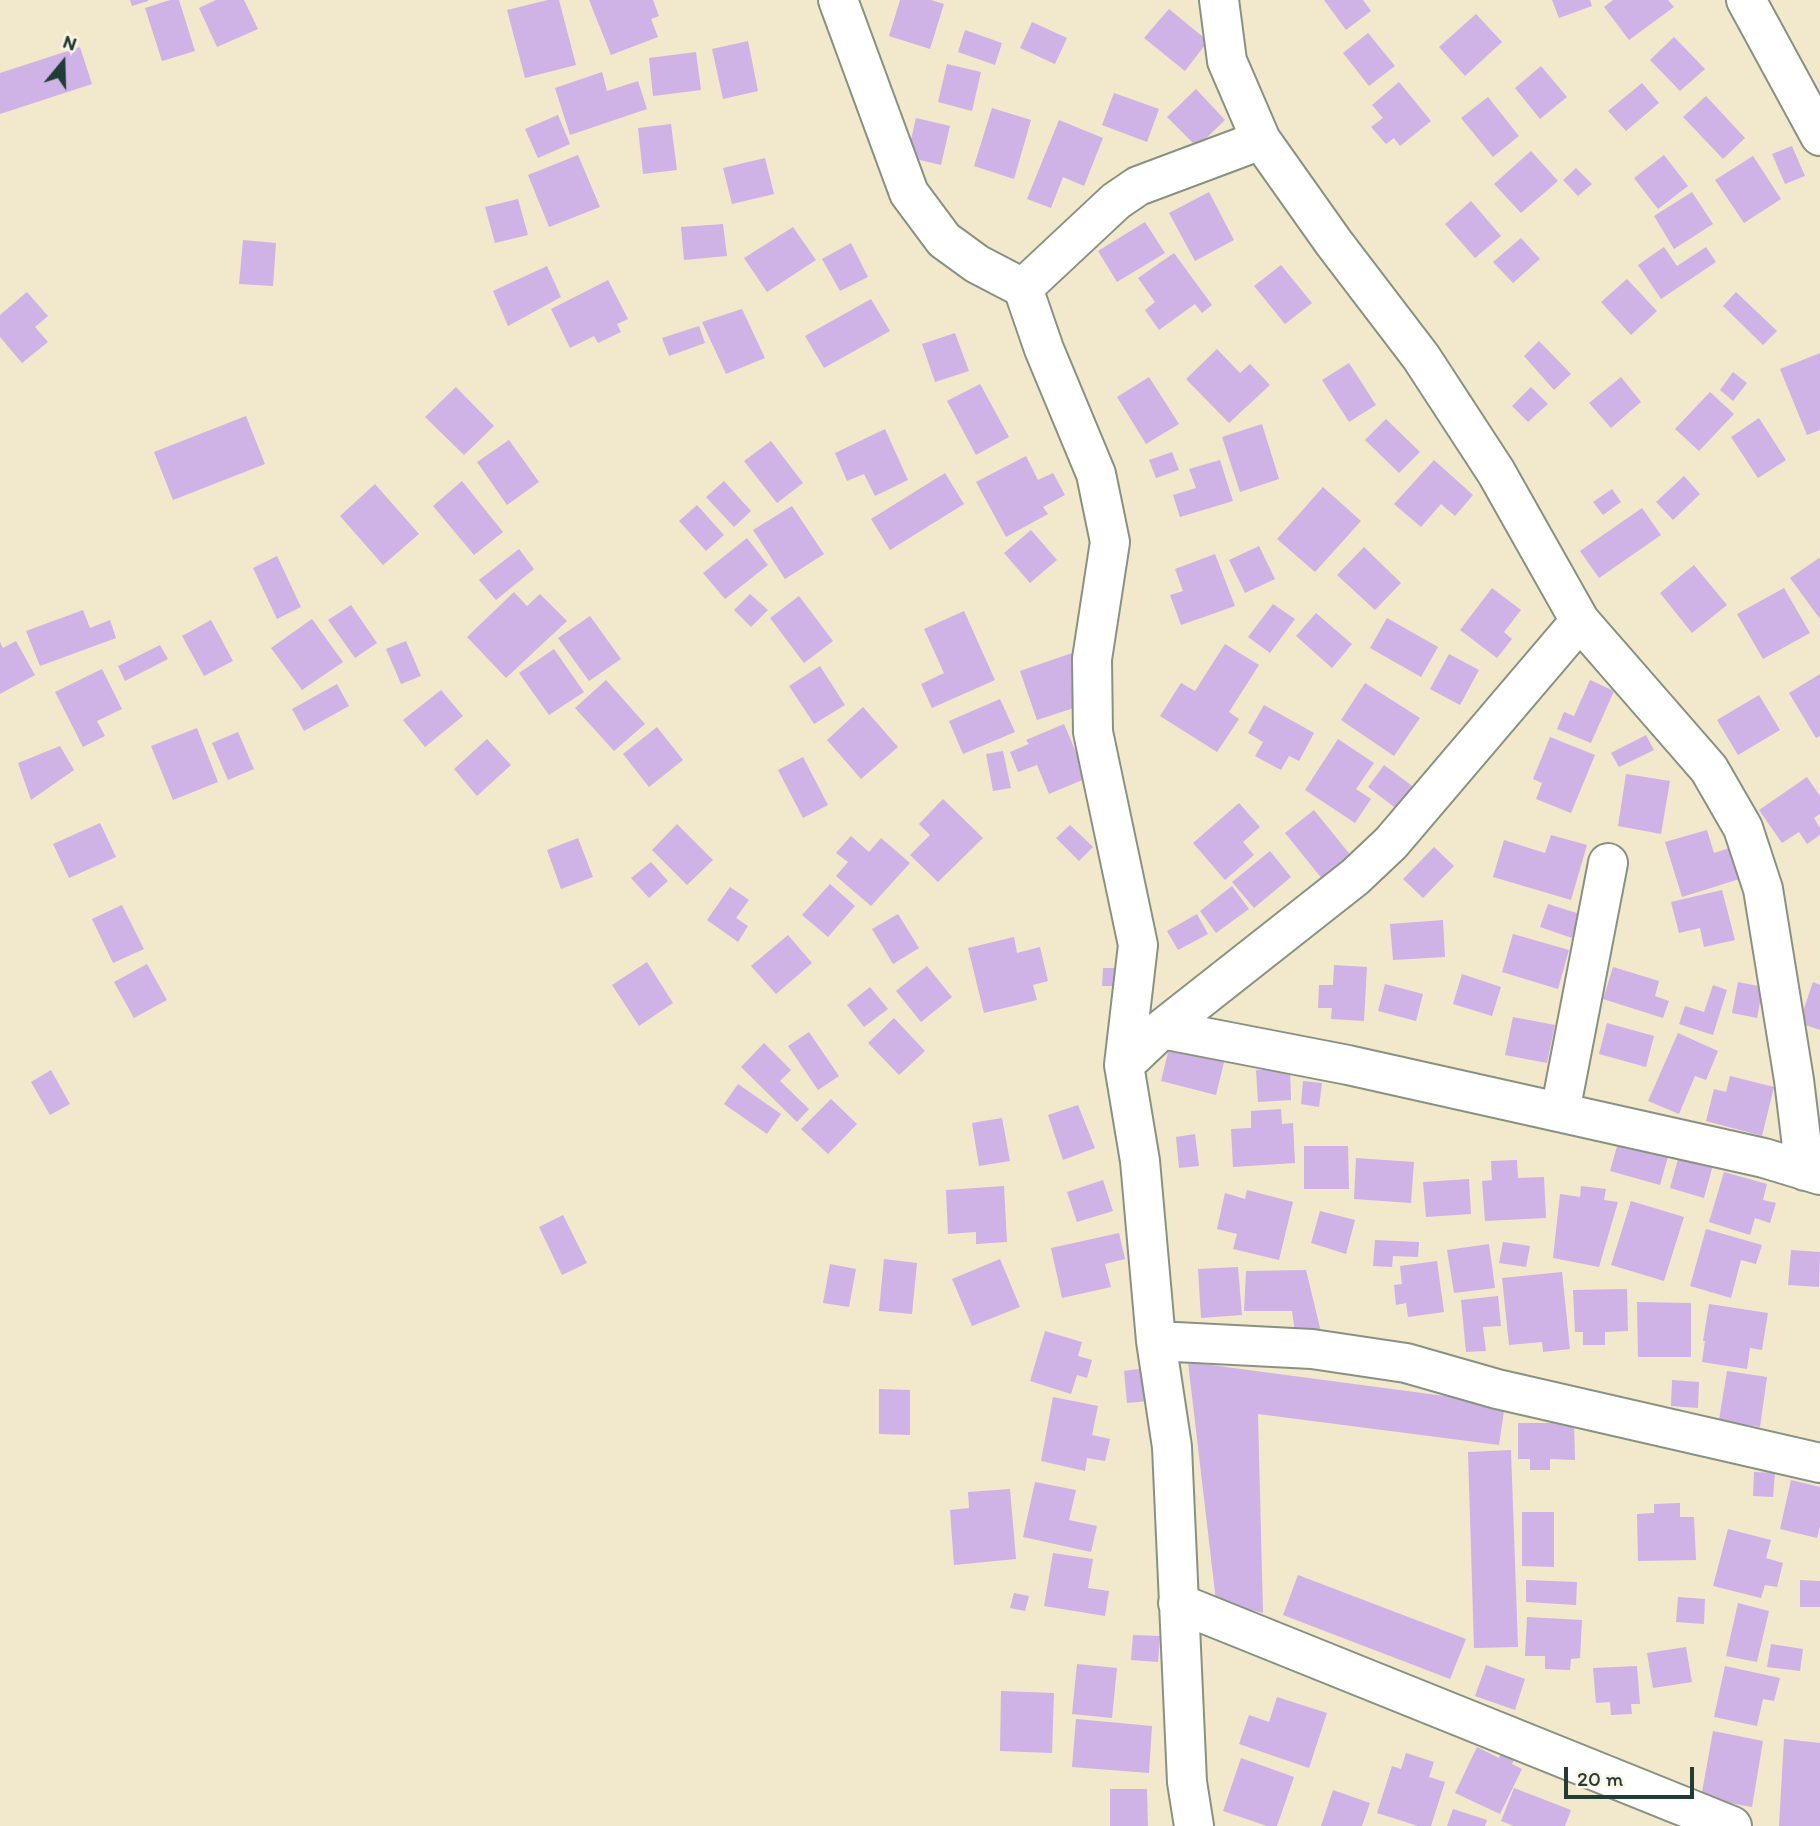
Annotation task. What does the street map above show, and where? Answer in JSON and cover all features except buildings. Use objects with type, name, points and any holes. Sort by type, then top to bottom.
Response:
[{"type":"street","points":[[838,0],[909,192],[944,240],[977,264],[1023,288],[1044,349],[1096,474],[1110,542],[1092,659],[1093,732],[1138,945],[1124,1065],[1140,1161],[1156,1341],[1172,1447],[1187,1782],[1194,1826]]},
{"type":"street","points":[[1163,1029],[1348,1065],[1763,1158],[1813,1173],[1794,1080],[1763,889],[1743,828],[1709,769],[1580,621],[1496,472],[1421,357],[1261,141],[1227,61],[1219,0]]},
{"type":"street","points":[[1756,3],[1820,136]]},
{"type":"street","points":[[1023,288],[1116,201],[1138,186],[1261,141]]},
{"type":"street","points":[[1124,1065],[1163,1029],[1355,877],[1391,843],[1580,621]]},
{"type":"street","points":[[1560,1112],[1608,863]]},
{"type":"street","points":[[1156,1341],[1312,1349],[1406,1363],[1497,1389],[1820,1464]]},
{"type":"street","points":[[1178,1603],[1732,1826]]}]
